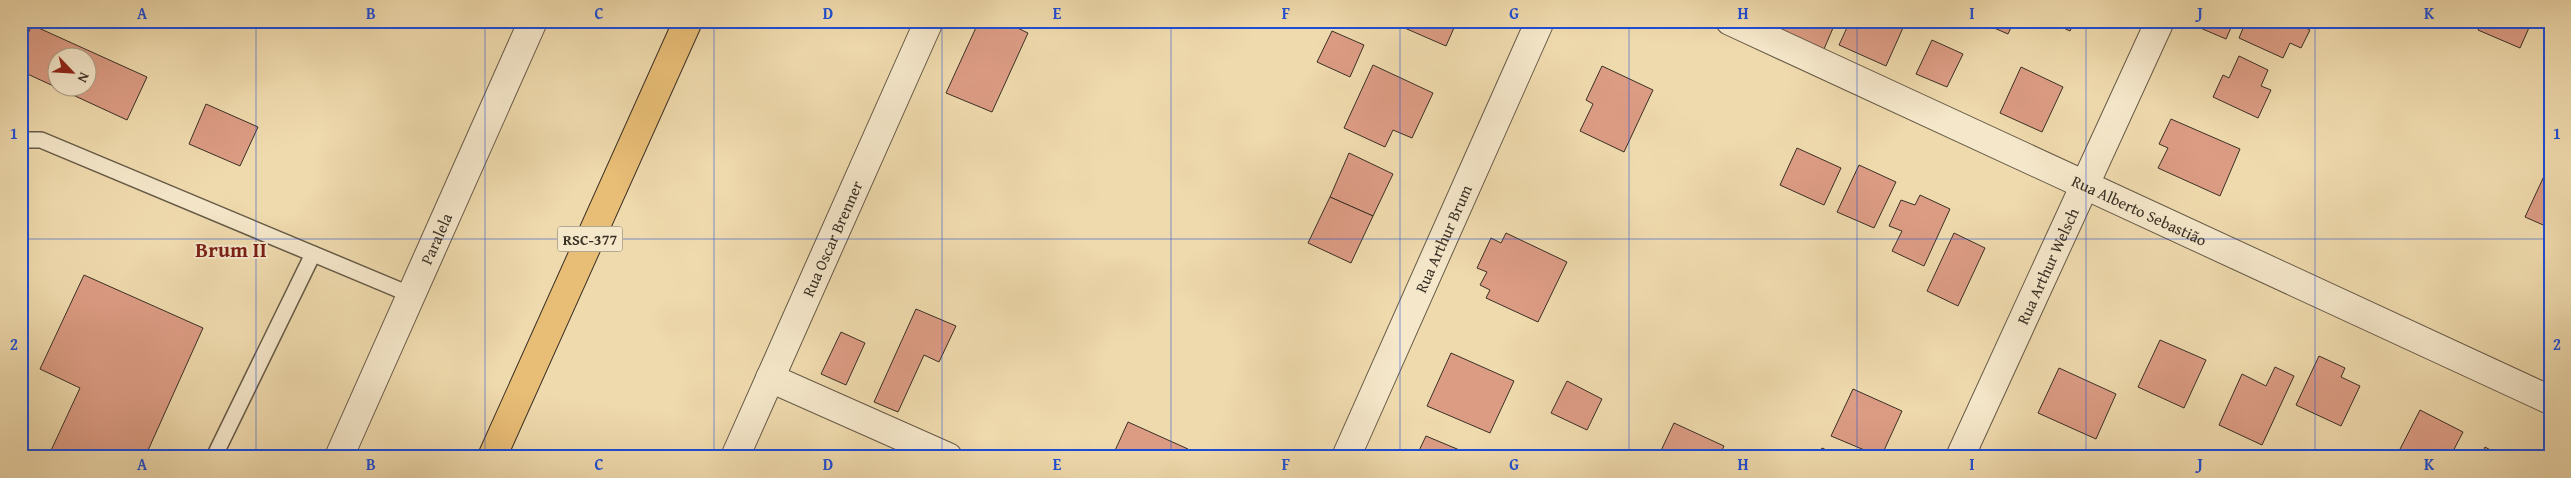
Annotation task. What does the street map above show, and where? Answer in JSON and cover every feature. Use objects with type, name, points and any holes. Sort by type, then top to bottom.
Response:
[{"type":"main road","name":"RSC-377","points":[[492,457],[688,21]]},
{"type":"street","name":"Paralela","points":[[339,457],[409,294],[533,21]]},
{"type":"street","name":"Rua Oscar Brenner","points":[[735,457],[929,21]]},
{"type":"street","name":"Rua Arthur Brum","points":[[1346,457],[1540,21]]},
{"type":"street","name":"Rua Alberto Sebastião","points":[[1730,21],[2550,400]]},
{"type":"street","name":"Rua Arthur Welsch","points":[[1960,457],[2160,21]]},
{"type":"street","points":[[770,378],[948,457]]},
{"type":"lane","points":[[21,140],[41,140],[409,294]]},
{"type":"lane","points":[[214,457],[313,254]]},
{"type":"building","points":[[979,21],[1003,21],[1028,33],[992,112],[946,93]]},
{"type":"building","points":[[1402,21],[1457,21],[1446,46],[1400,26]]},
{"type":"building","points":[[1781,21],[1836,21],[1824,49],[1778,29]]},
{"type":"building","points":[[1850,21],[1906,21],[1886,66],[1839,45]]},
{"type":"building","points":[[1978,21],[2014,21],[2008,34]]},
{"type":"building","points":[[2049,21],[2075,21],[2070,31]]},
{"type":"building","points":[[2201,21],[2230,21],[2233,23],[2226,39],[2198,27]]},
{"type":"building","points":[[2246,21],[2293,21],[2310,30],[2301,48],[2290,43],[2283,58],[2239,38]]},
{"type":"building","points":[[2482,21],[2532,21],[2520,48],[2478,30]]},
{"type":"building","points":[[32,25],[83,48],[48,48],[48,83],[21,71],[21,48]]},
{"type":"building","points":[[1332,31],[1364,45],[1350,77],[1317,62]]},
{"type":"building","points":[[1932,40],[1963,54],[1947,87],[1916,74]]},
{"type":"building","points":[[98,55],[147,77],[127,120],[79,98],[98,98]]},
{"type":"building","points":[[2239,56],[2268,70],[2261,86],[2271,90],[2258,118],[2213,97],[2223,75],[2229,78]]},
{"type":"building","points":[[1373,65],[1433,93],[1412,138],[1393,130],[1385,147],[1344,128]]},
{"type":"building","points":[[1602,66],[1653,90],[1624,152],[1580,131],[1593,104],[1586,100]]},
{"type":"building","points":[[2021,67],[2063,87],[2042,132],[2000,113]]},
{"type":"building","points":[[206,104],[258,127],[240,166],[189,144]]},
{"type":"building","points":[[2171,119],[2240,149],[2220,196],[2158,168],[2168,148],[2159,144]]},
{"type":"building","points":[[1797,148],[1841,168],[1824,205],[1780,185]]},
{"type":"building","points":[[1349,153],[1393,174],[1373,216],[1330,197]]},
{"type":"building","points":[[1859,165],[1896,182],[1874,228],[1837,212]]},
{"type":"building","points":[[2545,174],[2550,177],[2550,228],[2525,217]]},
{"type":"building","points":[[1920,195],[1950,209],[1924,266],[1892,251],[1902,231],[1889,226],[1901,200],[1915,205]]},
{"type":"building","points":[[1330,197],[1373,216],[1351,263],[1308,243]]},
{"type":"building","points":[[1506,233],[1567,262],[1538,322],[1486,298],[1490,290],[1480,285],[1487,272],[1477,268],[1491,238],[1501,243]]},
{"type":"building","points":[[1954,233],[1985,248],[1958,306],[1927,291]]},
{"type":"building","points":[[84,275],[203,328],[145,457],[48,457],[80,388],[40,369]]},
{"type":"building","points":[[916,309],[956,326],[939,362],[924,355],[898,412],[874,402]]},
{"type":"building","points":[[841,332],[865,343],[846,385],[821,374]]},
{"type":"building","points":[[2160,340],[2206,360],[2184,408],[2138,387]]},
{"type":"building","points":[[1451,353],[1514,381],[1490,433],[1427,406]]},
{"type":"building","points":[[2319,356],[2345,368],[2341,377],[2360,386],[2341,426],[2296,405]]},
{"type":"building","points":[[2275,367],[2294,376],[2262,445],[2219,425],[2242,374],[2266,386]]},
{"type":"building","points":[[2059,368],[2116,394],[2096,439],[2038,413]]},
{"type":"building","points":[[1567,381],[1602,399],[1587,430],[1551,413]]},
{"type":"building","points":[[1853,389],[1902,411],[1881,457],[1831,436]]},
{"type":"building","points":[[2420,410],[2463,432],[2450,457],[2396,457]]},
{"type":"building","points":[[1128,422],[1188,449],[1185,457],[1112,457]]},
{"type":"building","points":[[1674,423],[1724,446],[1719,457],[1658,457]]},
{"type":"building","points":[[1426,436],[1469,454],[1474,457],[1416,457]]},
{"type":"building","points":[[2485,447],[2503,457],[2480,457]]},
{"type":"building","points":[[1822,448],[1842,457],[1817,457]]},
{"type":"district","name":"Brum II","points":[[231,249]]}]
